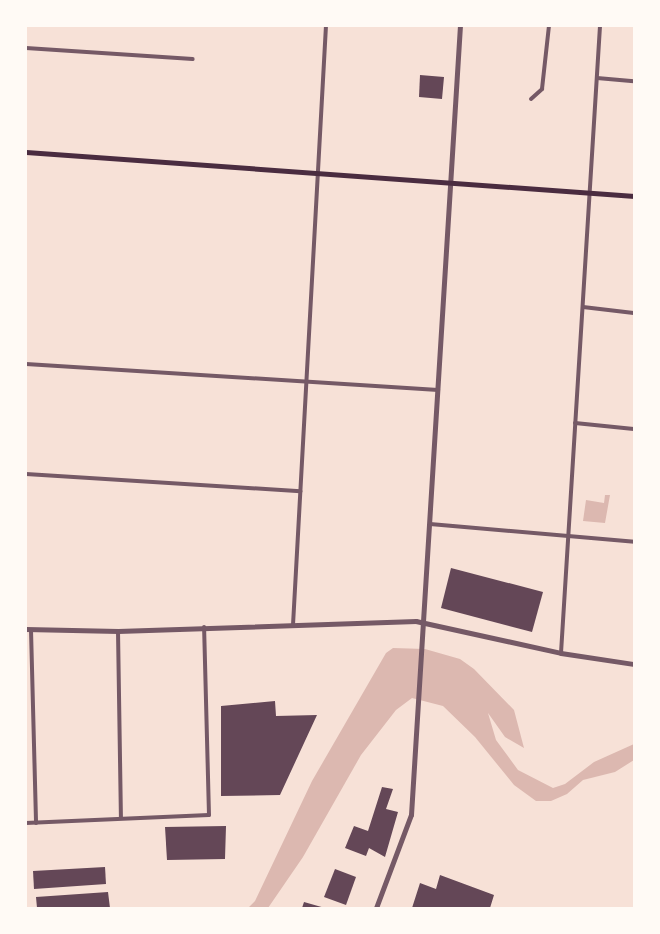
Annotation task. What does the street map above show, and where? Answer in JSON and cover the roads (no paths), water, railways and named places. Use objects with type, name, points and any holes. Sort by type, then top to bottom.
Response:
[{"type":"main road","points":[[26,152],[590,190],[634,196]]},
{"type":"street","points":[[293,626],[326,26]]},
{"type":"street","points":[[376,909],[411,815],[460,26]]},
{"type":"street","points":[[531,99],[542,89],[549,26]]},
{"type":"street","points":[[561,653],[600,26]]},
{"type":"street","points":[[26,48],[193,59]]},
{"type":"street","points":[[597,78],[634,81]]},
{"type":"street","points":[[583,307],[634,313]]},
{"type":"street","points":[[26,364],[438,390]]},
{"type":"street","points":[[576,423],[634,429]]},
{"type":"street","points":[[26,474],[300,491]]},
{"type":"street","points":[[430,524],[634,542]]},
{"type":"street","points":[[36,823],[28,630],[118,631],[204,626],[424,622],[561,653],[634,664]]},
{"type":"street","points":[[26,823],[209,815],[204,626]]},
{"type":"street","points":[[118,631],[121,818]]}]
